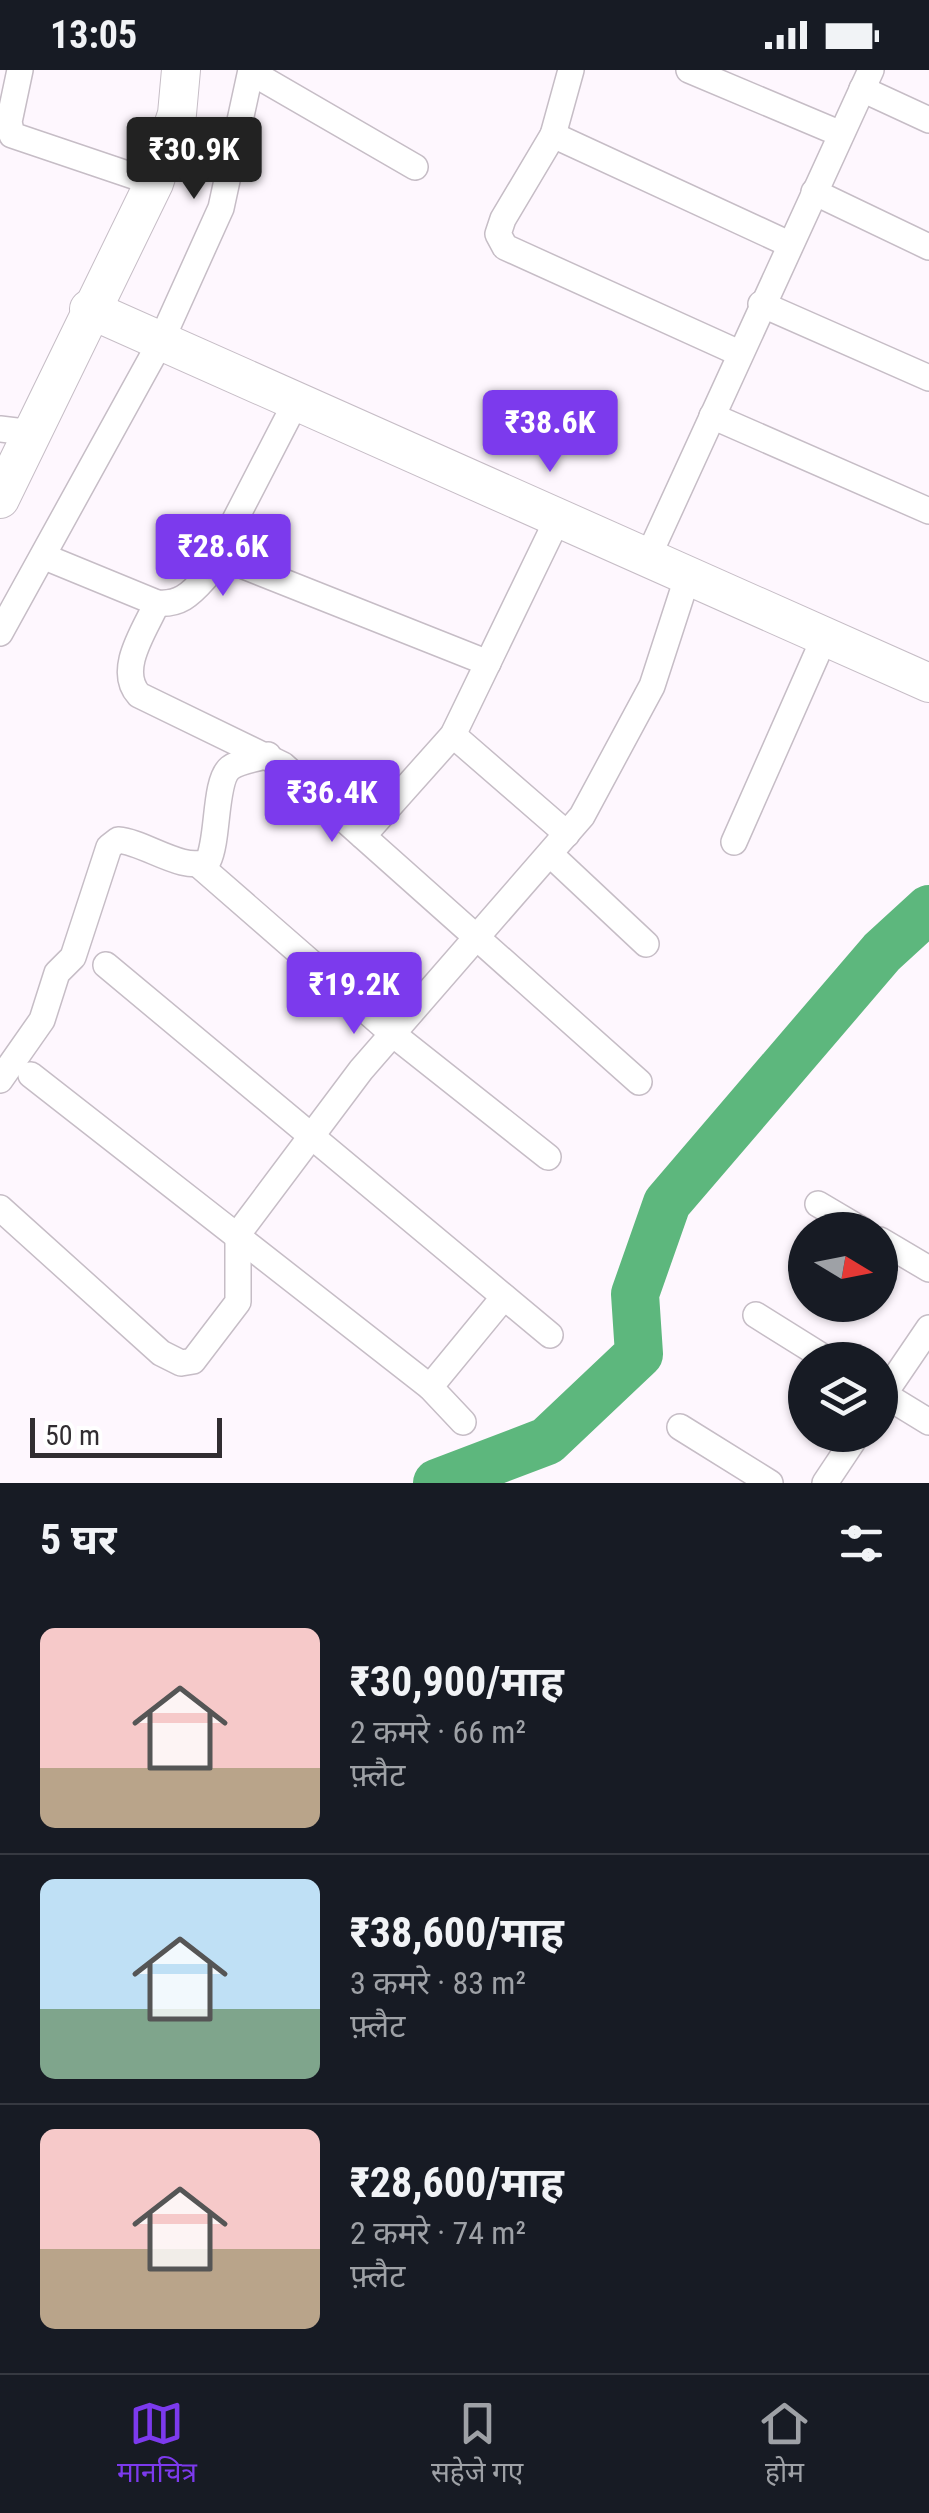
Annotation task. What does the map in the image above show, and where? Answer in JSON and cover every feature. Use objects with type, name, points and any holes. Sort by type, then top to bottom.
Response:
[{"type":"street","points":[[20,70],[9,122],[12,135],[154,184]]},
{"type":"street","points":[[0,633],[44,556],[127,326],[154,184],[177,114],[181,70]]},
{"type":"street","points":[[572,70],[553,135],[498,234],[505,248],[739,353]]},
{"type":"street","points":[[689,70],[841,134]]},
{"type":"street","points":[[0,499],[16,431],[127,326],[221,208],[251,71],[416,167]]},
{"type":"street","points":[[648,557],[867,80],[929,120]]},
{"type":"street","points":[[553,135],[789,244]]},
{"type":"street","points":[[814,192],[929,246]]},
{"type":"street","points":[[762,304],[929,378]]},
{"type":"street","points":[[127,326],[929,683]]},
{"type":"street","points":[[44,556],[157,604],[171,604],[190,596],[216,555],[297,400]]},
{"type":"street","points":[[712,416],[929,511]]},
{"type":"street","points":[[363,836],[453,736],[559,516]]},
{"type":"street","points":[[216,555],[488,663]]},
{"type":"street","points":[[0,1208],[161,1354],[181,1363],[193,1361],[238,1302],[238,1234],[309,1137],[582,816],[652,686],[688,575]]},
{"type":"street","points":[[157,604],[128,670],[130,686],[139,695],[268,755],[639,1082]]},
{"type":"street","points":[[734,842],[825,636]]},
{"type":"street","points":[[453,736],[559,844],[646,944]]},
{"type":"street","points":[[199,865],[215,848],[223,778],[230,768],[268,755]]},
{"type":"street","points":[[0,1080],[42,1020],[57,973],[72,956],[109,847],[118,840],[129,841],[199,865],[394,1035],[548,1157]]},
{"type":"street","points":[[106,965],[550,1335]]},
{"type":"street","points":[[31,1074],[430,1387],[463,1422]]},
{"type":"street","points":[[818,1204],[832,1212]]},
{"type":"street","points":[[898,1251],[929,1269]]},
{"type":"street","points":[[430,1387],[504,1297]]},
{"type":"street","points":[[756,1314],[800,1342]]},
{"type":"street","points":[[898,1372],[929,1328]]},
{"type":"street","points":[[898,1405],[929,1422]]},
{"type":"street","points":[[680,1427],[770,1483]]},
{"type":"street","points":[[825,1483],[846,1452]]},
{"type":"waterway","points":[[437,1483],[547,1441],[639,1354],[635,1294],[667,1203],[882,952],[929,909]]}]
